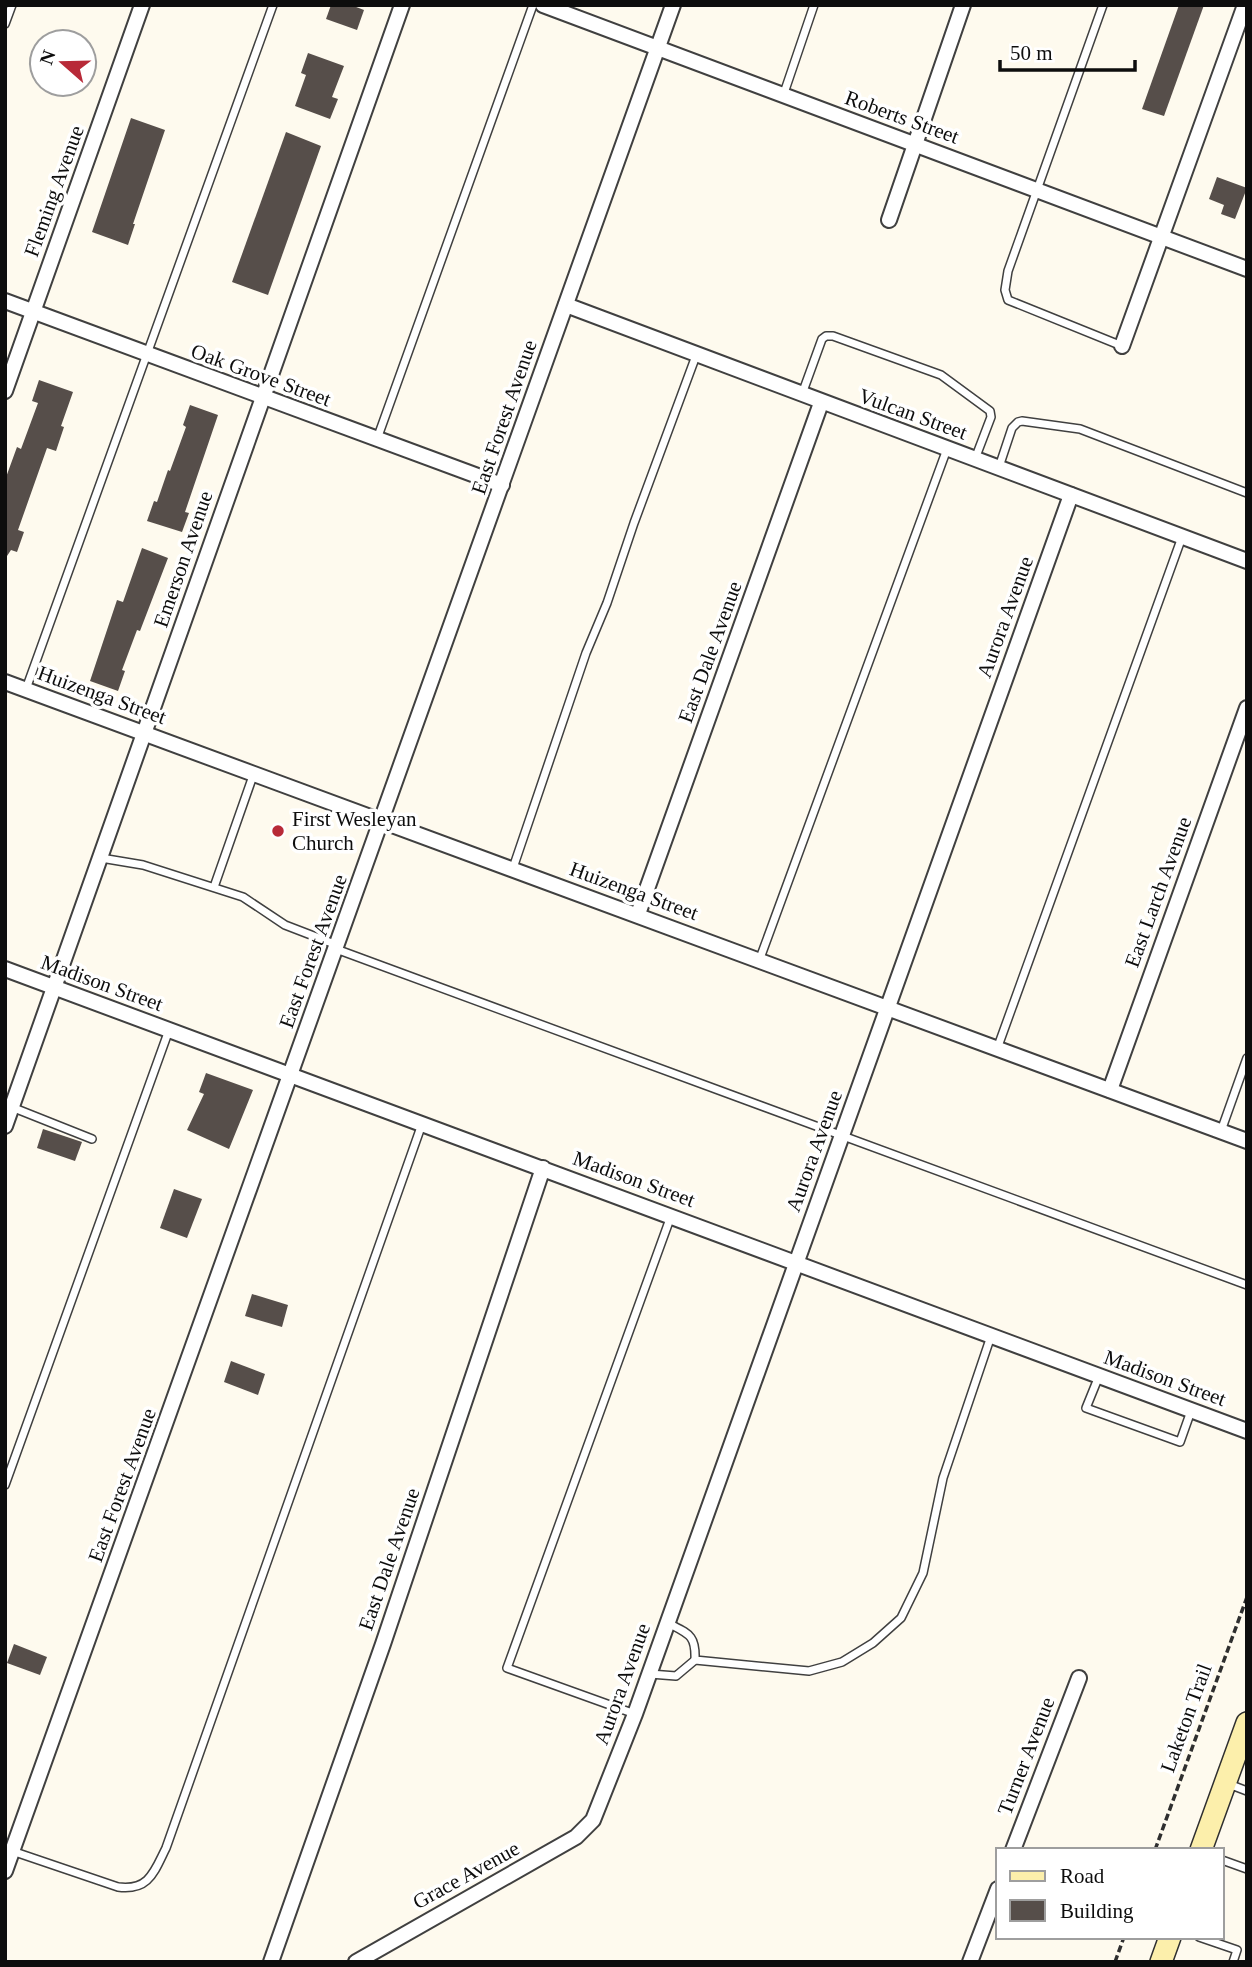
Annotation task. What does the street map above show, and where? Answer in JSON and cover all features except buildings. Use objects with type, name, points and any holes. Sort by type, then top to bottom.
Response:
[{"type":"main road","points":[[1202,1848],[1247,1723]]},
{"type":"main road","points":[[1161,1962],[1169,1939]]},
{"type":"street","name":"Fleming Avenue","points":[[5,391],[142,5]]},
{"type":"street","name":"Emerson Avenue","points":[[5,1126],[9,1106],[54,988],[402,5]]},
{"type":"street","name":"Roberts Street","points":[[543,5],[1247,269]]},
{"type":"street","name":"East Forest Avenue","points":[[5,1871],[11,1846],[291,1075],[673,5]]},
{"type":"street","points":[[889,220],[963,5]]},
{"type":"street","points":[[1122,346],[1245,5]]},
{"type":"street","name":"Oak Grove Street","points":[[5,302],[502,485]]},
{"type":"street","name":"Vulcan Street","points":[[566,305],[1247,561]]},
{"type":"street","name":"East Dale Avenue","points":[[638,914],[821,403]]},
{"type":"street","name":"Aurora Avenue","points":[[593,1820],[668,1623],[1071,495]]},
{"type":"street","name":"Huizenga Street","points":[[5,682],[1247,1141]]},
{"type":"street","name":"East Larch Avenue","points":[[1110,1090],[1247,708]]},
{"type":"street","name":"Madison Street","points":[[5,969],[1247,1431]]},
{"type":"street","name":"East Dale Avenue","points":[[271,1962],[383,1644],[543,1168]]},
{"type":"street","name":"Turner Avenue","points":[[1014,1848],[1079,1678]]},
{"type":"street","name":"Grace Avenue","points":[[356,1962],[576,1837],[593,1820]]},
{"type":"street","points":[[970,1962],[996,1894]]},
{"type":"lane","points":[[5,24],[12,5]]},
{"type":"lane","points":[[26,689],[273,5]]},
{"type":"lane","points":[[377,440],[533,5]]},
{"type":"lane","points":[[783,96],[814,5]]},
{"type":"lane","points":[[1103,5],[1007,271],[1005,290],[1007,300],[1122,346]]},
{"type":"lane","points":[[802,395],[822,339],[827,336],[929,371],[941,376],[990,411],[991,417],[975,459]]},
{"type":"lane","points":[[513,868],[586,653],[607,603],[697,354]]},
{"type":"lane","points":[[998,468],[1012,428],[1022,421],[1080,429],[1247,493]]},
{"type":"lane","points":[[760,961],[947,449]]},
{"type":"lane","points":[[997,1049],[1182,537]]},
{"type":"lane","points":[[214,887],[254,773]]},
{"type":"lane","points":[[100,858],[143,865],[243,897],[285,925],[337,947],[1247,1285]]},
{"type":"lane","points":[[5,1485],[169,1030]]},
{"type":"lane","points":[[1220,1131],[1247,1058]]},
{"type":"lane","points":[[9,1106],[92,1139]]},
{"type":"lane","points":[[11,1846],[118,1887],[130,1889],[140,1886],[154,1873],[166,1848],[422,1124]]},
{"type":"lane","points":[[635,1714],[507,1668],[671,1216]]},
{"type":"lane","points":[[649,1674],[677,1676],[695,1660],[809,1671],[842,1662],[873,1643],[901,1618],[923,1573],[943,1478],[991,1336]]},
{"type":"lane","points":[[1099,1376],[1086,1408],[1180,1442],[1191,1410]]},
{"type":"lane","points":[[668,1623],[690,1635],[695,1643],[695,1660]]},
{"type":"lane","points":[[1225,1783],[1247,1791]]},
{"type":"lane","points":[[1224,1861],[1247,1869]]},
{"type":"lane","points":[[1205,1939],[1247,1954]]},
{"type":"lane","points":[[1233,1962],[1237,1950]]},
{"type":"path","name":"Laketon Trail","points":[[1156,1848],[1247,1597]]},
{"type":"path","points":[[1115,1962],[1123,1939]]},
{"type":"place","name":"First Wesleyan Church","points":[[278,831]]}]
